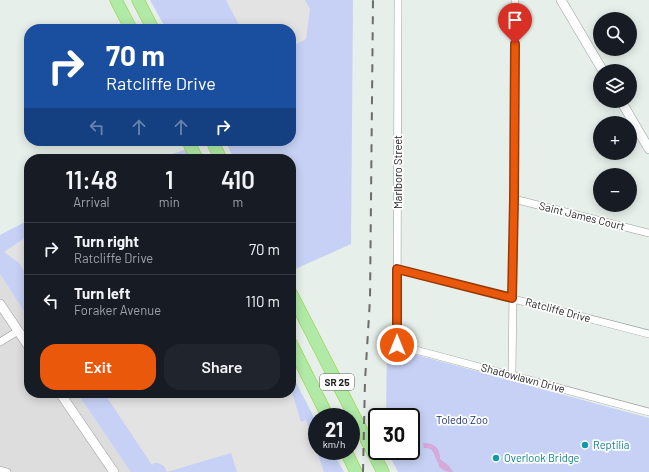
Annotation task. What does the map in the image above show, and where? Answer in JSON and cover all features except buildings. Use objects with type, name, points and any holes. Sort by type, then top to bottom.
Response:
[{"type":"highway","points":[[116,0],[128,24]]},
{"type":"highway","points":[[138,0],[150,24]]},
{"type":"highway","name":"SR 25","points":[[296,303],[383,472]]},
{"type":"highway","name":"SR 25","points":[[296,353],[324,408]]},
{"type":"highway","points":[[350,460],[356,472]]},
{"type":"street","name":"Marlboro Street","points":[[397,345],[398,0]]},
{"type":"street","points":[[512,375],[515,0]]},
{"type":"street","points":[[561,0],[599,64]]},
{"type":"street","points":[[625,108],[649,149]]},
{"type":"street","name":"Saint James Court","points":[[514,199],[649,234]]},
{"type":"street","name":"Ratcliffe Drive","points":[[397,269],[649,334]]},
{"type":"street","points":[[0,304],[24,340]]},
{"type":"street","points":[[0,342],[18,331]]},
{"type":"street","name":"Shadowlawn Drive","points":[[397,345],[649,412]]},
{"type":"street","points":[[63,398],[114,472]]},
{"type":"street","points":[[0,470],[7,472]]},
{"type":"shaded area","points":[[226,0],[305,0],[310,9],[306,39],[296,44],[296,24],[238,24]]},
{"type":"shaded area","points":[[24,238],[24,270],[19,263],[4,252]]},
{"type":"shaded area","points":[[0,274],[24,311],[24,398],[80,398],[131,472],[0,472]]},
{"type":"shaded area","points":[[107,398],[294,398],[301,422],[306,420],[308,426],[308,460],[320,460],[324,472],[237,472],[231,453],[167,472],[164,466],[154,463],[152,465]]},
{"type":"shaded area","points":[[423,443],[436,446],[439,451],[440,459],[449,466],[453,472],[445,471],[440,467],[434,453],[431,449],[424,448]]},
{"type":"green space","points":[[150,0],[353,0],[351,244],[296,269],[296,154],[232,154],[228,146],[296,146],[296,24],[163,24]]},
{"type":"green space","points":[[186,149],[188,154],[172,154]]},
{"type":"green space","points":[[24,223],[24,311],[0,274],[0,235]]},
{"type":"green space","name":"Toledo Zoo","points":[[387,347],[649,418],[649,472],[398,472],[392,460],[420,460],[420,408],[386,408]]},
{"type":"green space","points":[[296,383],[309,408],[308,460],[337,460],[344,472],[131,472],[80,398],[296,398]]},
{"type":"railway","points":[[363,472],[365,381],[370,299],[373,0]]},
{"type":"place","name":"Reptilia","points":[[585,445]]},
{"type":"place","name":"Overlook Bridge","points":[[496,458]]},
{"type":"route","points":[[397,345],[397,269],[512,298],[515,44]]}]
